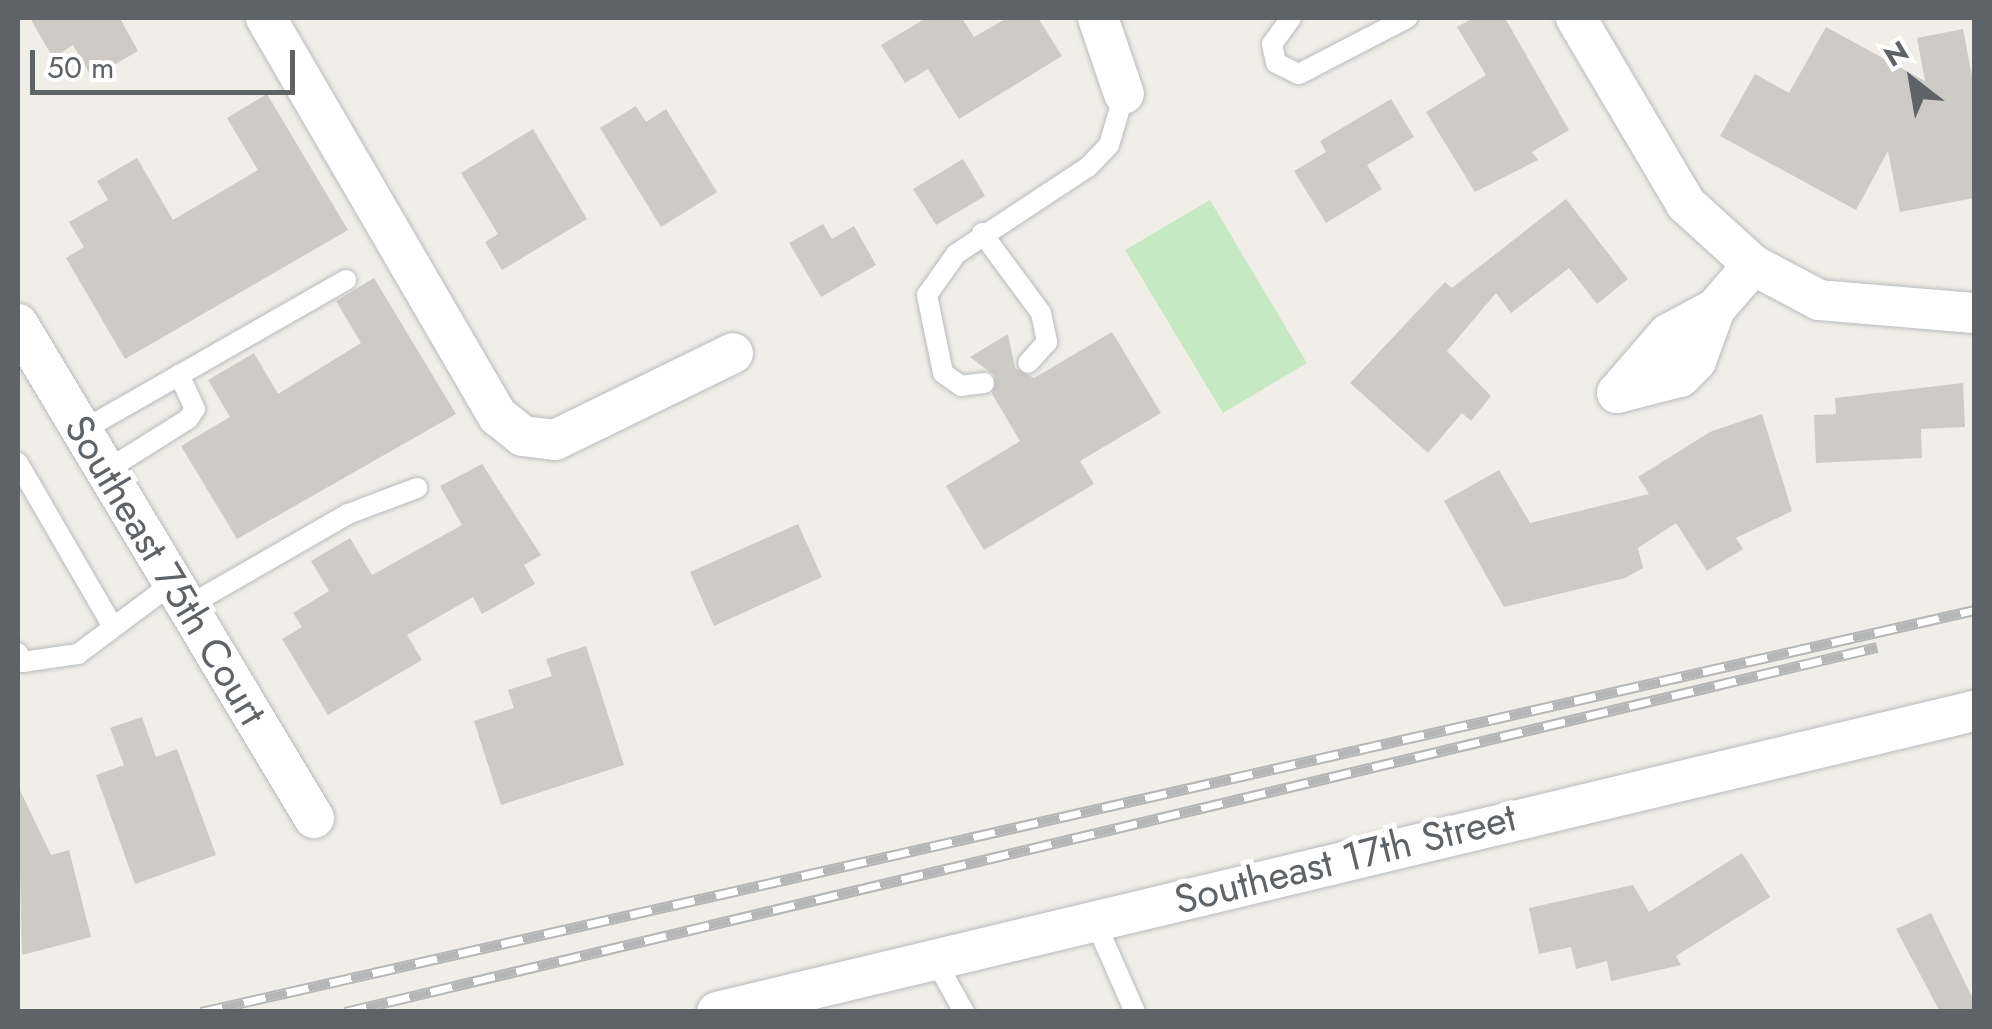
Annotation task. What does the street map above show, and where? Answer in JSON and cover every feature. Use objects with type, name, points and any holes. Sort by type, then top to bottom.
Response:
[{"type":"street","points":[[266,18],[498,416],[523,436],[556,440],[733,352]]},
{"type":"street","points":[[1098,18],[1124,94]]},
{"type":"street","points":[[1576,18],[1686,204],[1753,265],[1819,300],[1974,313]]},
{"type":"street","points":[[1715,309],[1753,265]]},
{"type":"street","name":"Southeast 75th Court","points":[[18,324],[314,818]]},
{"type":"street","name":"Southeast 17th Street","points":[[716,1012],[1974,711]]},
{"type":"lane","points":[[1291,18],[1272,44],[1276,63],[1299,74],[1408,18]]},
{"type":"lane","points":[[984,383],[962,386],[943,372],[926,326],[938,273],[982,233],[1088,168],[1109,144],[1124,94]]},
{"type":"lane","points":[[982,233],[1042,312],[1047,342],[1028,363]]},
{"type":"lane","points":[[83,430],[346,280]]},
{"type":"lane","points":[[107,470],[188,420],[195,409],[179,375]]},
{"type":"lane","points":[[18,463],[112,626]]},
{"type":"lane","points":[[18,653],[23,662],[78,654],[112,626],[348,514],[418,488]]},
{"type":"lane","points":[[1094,919],[1135,1012]]},
{"type":"lane","points":[[934,958],[964,1012]]},
{"type":"green space","points":[[1210,200],[1307,363],[1223,413],[1125,250]]},
{"type":"building","points":[[30,18],[120,18],[138,51],[92,78],[73,45],[53,58]]},
{"type":"building","points":[[926,18],[962,18],[974,37],[1007,18],[1038,18],[1062,56],[959,119],[928,69],[905,83],[881,45]]},
{"type":"building","points":[[1473,18],[1505,18],[1569,130],[1532,152],[1538,160],[1475,192],[1426,112],[1486,75],[1457,27]]},
{"type":"building","points":[[1826,27],[1925,81],[1917,38],[1963,29],[1974,87],[1974,198],[1900,212],[1888,151],[1856,210],[1720,136],[1755,74],[1789,93]]},
{"type":"building","points":[[267,94],[348,230],[125,359],[66,258],[84,247],[69,222],[108,200],[97,181],[137,158],[173,220],[258,170],[227,118]]},
{"type":"building","points":[[1391,99],[1414,137],[1367,165],[1382,189],[1326,223],[1294,171],[1326,152],[1320,141]]},
{"type":"building","points":[[636,106],[646,122],[666,109],[717,192],[661,227],[600,128]]},
{"type":"building","points":[[533,129],[587,219],[502,270],[485,242],[498,234],[461,173]]},
{"type":"building","points":[[963,159],[985,196],[936,225],[913,189]]},
{"type":"building","points":[[1566,199],[1628,279],[1597,304],[1569,268],[1511,313],[1496,293],[1447,351],[1491,396],[1471,421],[1462,413],[1428,453],[1350,383],[1445,282],[1452,288]]},
{"type":"building","points":[[823,224],[832,239],[854,226],[876,265],[821,297],[789,243]]},
{"type":"building","points":[[374,278],[456,414],[237,539],[181,446],[230,417],[208,380],[254,353],[278,394],[361,343],[336,301]]},
{"type":"building","points":[[1112,332],[1161,413],[1080,461],[1094,484],[984,550],[946,486],[1020,441],[992,394],[995,376],[970,357],[1008,334],[1015,368],[1034,378]]},
{"type":"building","points":[[1963,383],[1965,427],[1921,429],[1922,458],[1816,463],[1814,415],[1836,414],[1835,398]]},
{"type":"building","points":[[1762,414],[1792,511],[1736,538],[1743,549],[1707,571],[1676,523],[1638,548],[1643,568],[1625,578],[1504,607],[1444,501],[1499,470],[1530,523],[1649,494],[1638,477],[1710,432]]},
{"type":"building","points":[[482,464],[541,555],[524,565],[535,584],[482,614],[473,597],[407,635],[422,660],[328,715],[282,639],[302,627],[293,613],[329,591],[311,561],[350,538],[372,575],[462,525],[440,486]]},
{"type":"building","points":[[798,524],[822,577],[714,626],[690,572]]},
{"type":"building","points":[[586,646],[624,765],[501,805],[474,721],[514,708],[508,690],[552,676],[546,659]]},
{"type":"building","points":[[142,717],[156,757],[177,749],[216,855],[135,884],[96,775],[124,765],[110,728]]},
{"type":"building","points":[[18,786],[51,855],[69,850],[91,937],[22,955]]},
{"type":"building","points":[[1742,853],[1770,897],[1676,956],[1681,965],[1611,981],[1607,961],[1576,969],[1571,947],[1539,954],[1529,908],[1633,885],[1649,912]]},
{"type":"building","points":[[1931,913],[1974,1001],[1974,1012],[1940,1012],[1896,929]]},
{"type":"railway","points":[[201,1012],[1974,610]]},
{"type":"railway","points":[[345,1012],[1877,647]]}]
